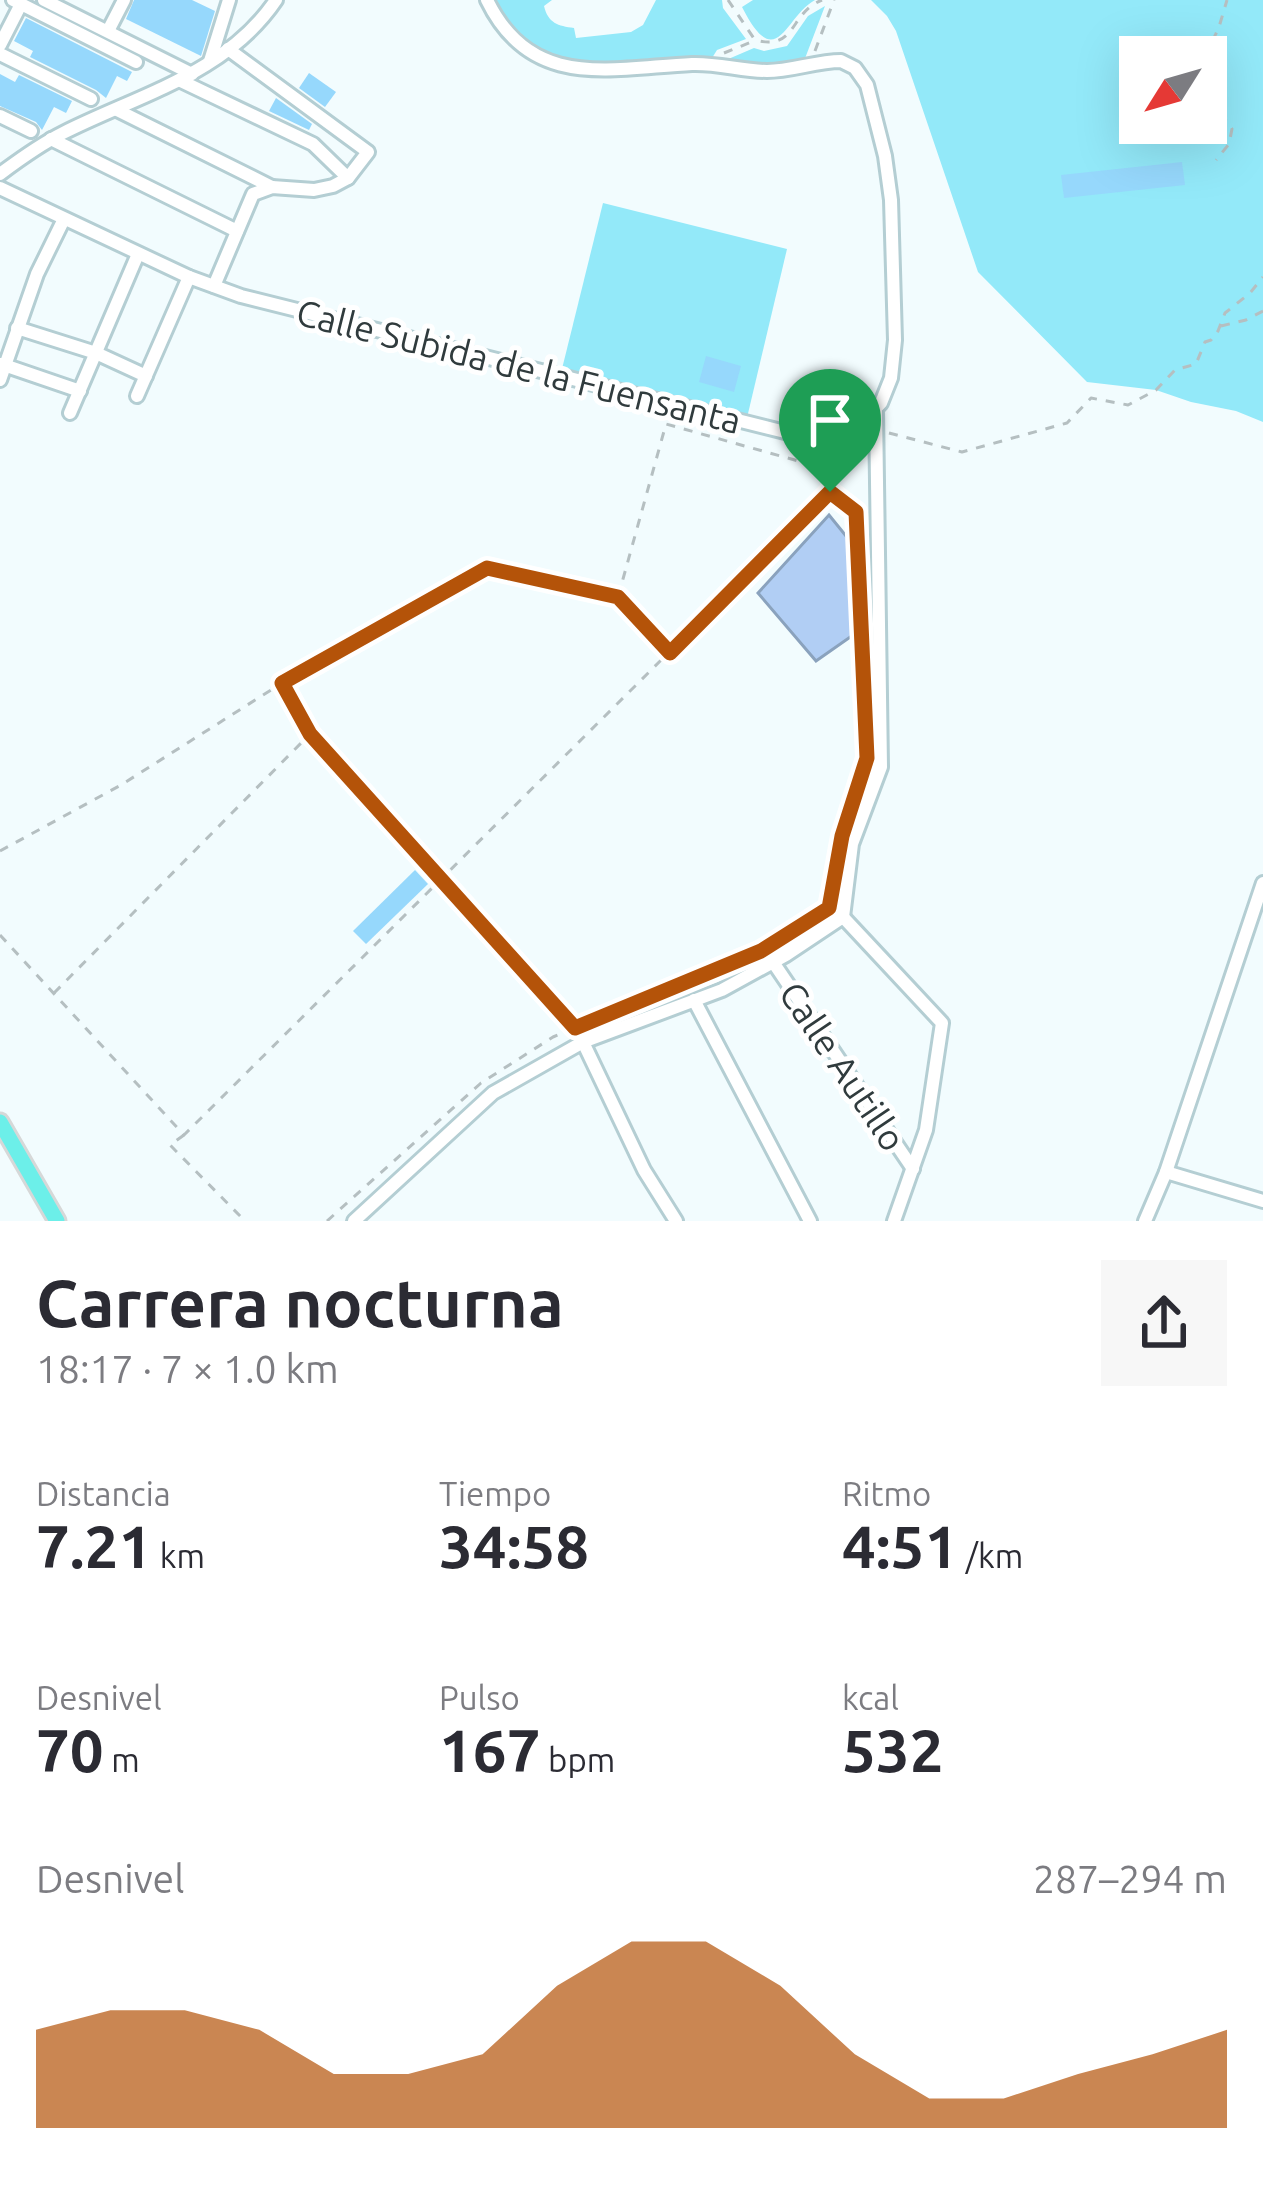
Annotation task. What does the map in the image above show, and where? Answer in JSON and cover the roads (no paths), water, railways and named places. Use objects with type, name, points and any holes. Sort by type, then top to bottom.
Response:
[{"type":"main road","points":[[0,1122],[57,1221]]},
{"type":"street","points":[[44,0],[313,144],[348,178]]},
{"type":"street","points":[[108,32],[124,0]]},
{"type":"street","points":[[210,62],[229,0]]},
{"type":"street","points":[[0,174],[51,140],[187,78],[244,36],[275,0]]},
{"type":"street","points":[[487,0],[523,48],[562,66],[604,70],[718,65],[770,71],[841,61],[862,75],[871,98],[891,200],[895,340],[889,386],[876,410],[875,433],[881,767],[852,844],[843,917]]},
{"type":"street","points":[[91,99],[0,50],[17,2],[136,62]]},
{"type":"street","points":[[117,110],[272,187],[314,190],[348,178],[368,152],[228,49]]},
{"type":"street","points":[[0,116],[31,131]]},
{"type":"street","points":[[51,140],[237,232]]},
{"type":"street","points":[[214,286],[253,194],[272,187]]},
{"type":"street","name":"Calle Subida de la Fuensanta","points":[[0,188],[189,278],[290,309],[784,432],[818,435],[857,425],[876,410]]},
{"type":"street","points":[[0,380],[37,274],[64,219]]},
{"type":"street","points":[[70,413],[137,254]]},
{"type":"street","points":[[137,396],[189,278]]},
{"type":"street","points":[[17,328],[95,353],[146,376]]},
{"type":"street","points":[[2,364],[80,391]]},
{"type":"street","points":[[1144,1221],[1166,1172],[1263,883]]},
{"type":"street","points":[[354,1221],[493,1093],[583,1042],[722,990],[843,917]]},
{"type":"street","points":[[843,917],[943,1023],[926,1130],[894,1221]]},
{"type":"street","name":"Calle Autillo","points":[[773,962],[913,1169]]},
{"type":"street","points":[[694,1000],[811,1221]]},
{"type":"street","points":[[583,1042],[644,1170],[676,1221]]},
{"type":"street","points":[[1166,1172],[1263,1202]]}]
